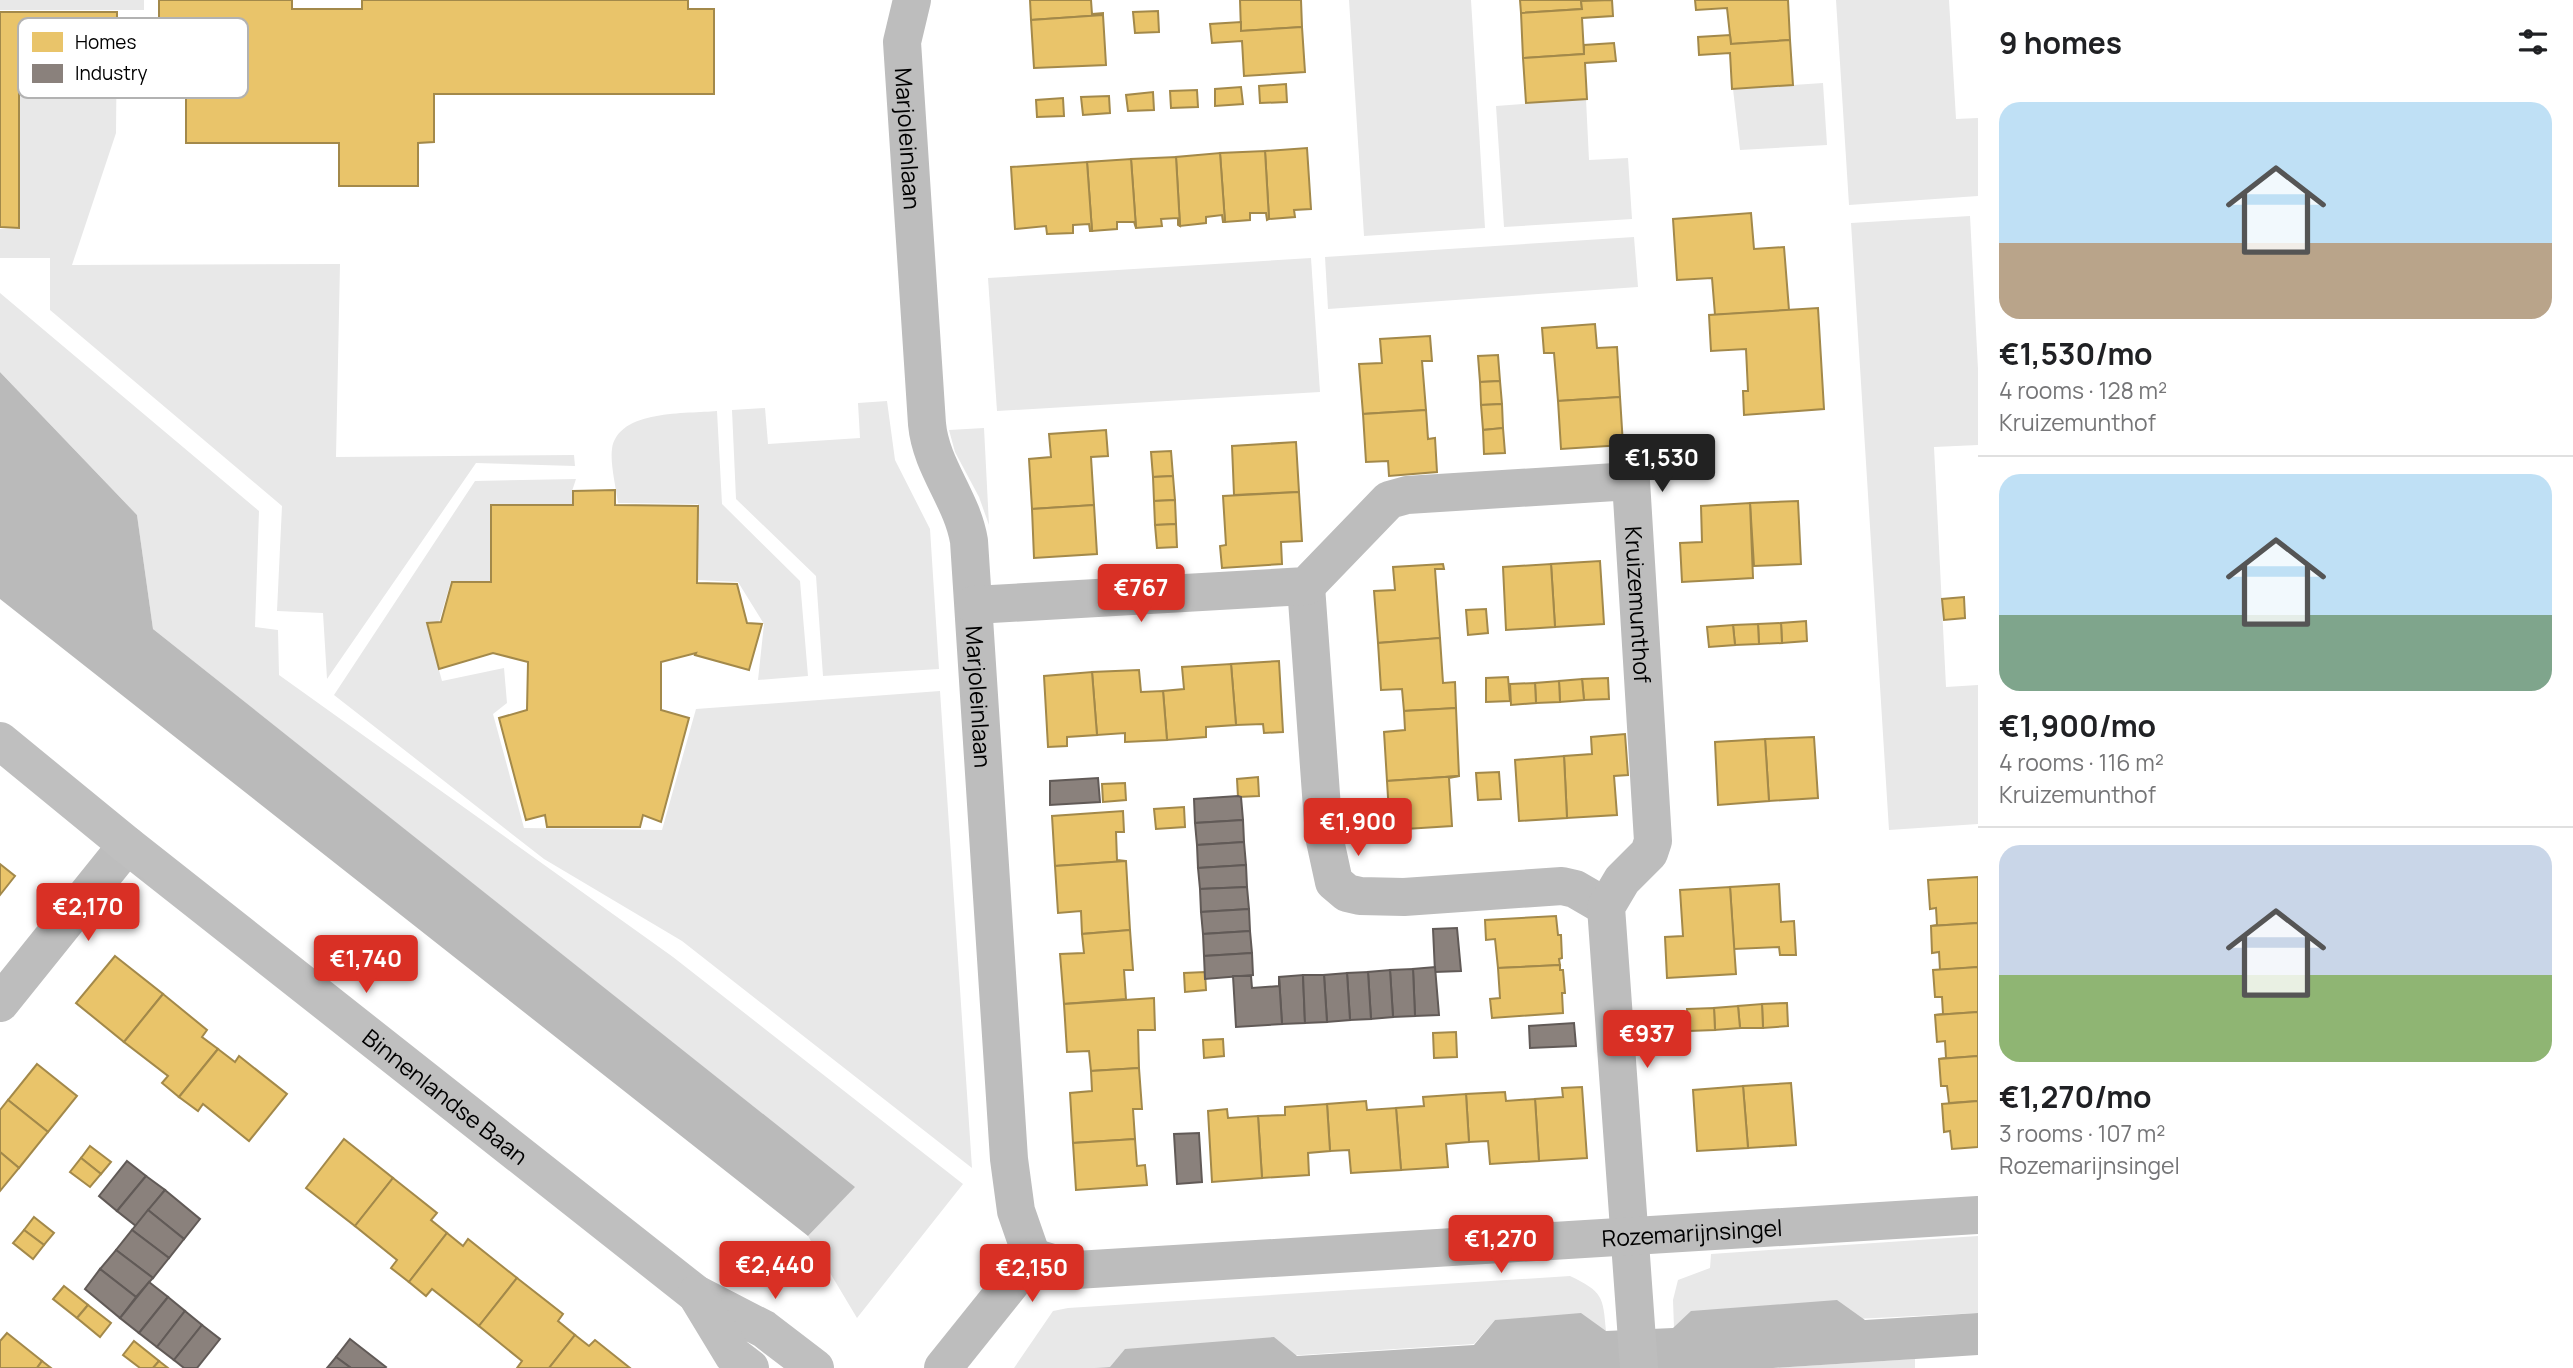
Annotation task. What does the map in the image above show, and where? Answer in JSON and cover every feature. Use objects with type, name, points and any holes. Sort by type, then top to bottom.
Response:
[{"type":"street","name":"Marjoleinlaan","points":[[912,0],[902,43],[925,412],[930,444],[967,526],[1009,1159],[1016,1211],[1032,1257]]},
{"type":"street","name":"Kruizemunthof","points":[[1306,586],[1389,500],[1407,495],[1631,481],[1653,841],[1649,853],[1622,880],[1606,907]]},
{"type":"street","points":[[974,606],[1306,586],[1324,836],[1330,873],[1337,886],[1347,893],[1360,896],[1404,897],[1568,887],[1606,907],[1639,1368]]},
{"type":"street","name":"Binnenlandse Baan","points":[[0,741],[127,845],[696,1294],[764,1329],[816,1368]]},
{"type":"street","points":[[0,1003],[127,845]]},
{"type":"street","name":"Rozemarijnsingel","points":[[1032,1257],[1076,1270],[1978,1215]]},
{"type":"street","points":[[943,1368],[1032,1257]]},
{"type":"street","name":"Binnenlandse Baan","points":[[696,1294],[733,1355],[750,1368]]},
{"type":"shaded area","points":[[0,0],[144,0],[144,10],[0,10]]},
{"type":"shaded area","points":[[1349,0],[1471,0],[1485,228],[1364,236]]},
{"type":"shaded area","points":[[1836,0],[1949,0],[1956,119],[1978,118],[1978,196],[1849,205]]},
{"type":"shaded area","points":[[1823,83],[1827,145],[1740,150],[1733,89]]},
{"type":"shaded area","points":[[19,98],[116,98],[116,133],[72,265],[340,264],[336,457],[574,455],[575,466],[476,463],[327,679],[323,613],[277,611],[282,506],[50,310],[50,258],[0,258],[0,229],[19,229]]},
{"type":"shaded area","points":[[1586,99],[1589,160],[1628,158],[1632,219],[1504,227],[1496,106]]},
{"type":"shaded area","points":[[1970,216],[1978,369],[1978,445],[1934,447],[1946,687],[1978,685],[1978,824],[1889,830],[1851,223]]},
{"type":"shaded area","points":[[1634,237],[1638,287],[1328,309],[1325,257]]},
{"type":"shaded area","points":[[1311,258],[1320,392],[997,411],[988,278]]},
{"type":"shaded area","points":[[0,293],[259,511],[255,627],[278,630],[279,675],[673,957],[963,1184],[857,1318],[808,1236],[854,1187],[153,629],[137,515],[0,372]]},
{"type":"shaded area","points":[[0,372],[137,515],[153,629],[855,1187],[808,1236],[0,599]]},
{"type":"shaded area","points":[[887,401],[895,460],[930,529],[939,669],[823,676],[816,576],[736,499],[732,410],[765,408],[768,444],[860,438],[858,403]]},
{"type":"shaded area","points":[[717,411],[722,504],[800,581],[808,676],[758,680],[764,624],[738,582],[698,580],[698,504],[618,503],[612,468],[612,449],[617,436],[640,420],[656,416]]},
{"type":"shaded area","points":[[984,428],[989,525],[979,497],[955,452],[949,430]]},
{"type":"shaded area","points":[[576,479],[572,504],[490,504],[490,581],[451,581],[439,622],[426,622],[442,681],[504,668],[507,703],[493,714],[524,828],[662,830],[696,709],[940,691],[972,1168],[682,941],[544,859],[334,695],[475,481]]},
{"type":"shaded area","points":[[1978,1236],[1978,1313],[1674,1328],[1673,1300],[1678,1280],[1710,1268],[1711,1254]]},
{"type":"shaded area","points":[[1570,1276],[1589,1286],[1599,1296],[1604,1310],[1606,1331],[1495,1320],[1474,1344],[1095,1368],[1014,1368],[1053,1311],[1068,1308]]},
{"type":"shaded area","points":[[1837,1300],[1865,1320],[1978,1313],[1978,1355],[1773,1368],[1095,1368],[1110,1367],[1125,1349],[1274,1337],[1297,1356],[1474,1345],[1495,1320],[1581,1313],[1606,1331],[1673,1328],[1691,1311]]},
{"type":"shaded area","points":[[1915,1359],[1915,1368],[1773,1368]]},
{"type":"building: Homes","points":[[159,0],[292,0],[292,9],[362,9],[362,0],[688,0],[688,9],[714,9],[714,94],[434,94],[434,142],[418,143],[418,186],[339,186],[339,143],[186,143],[186,98],[248,98],[248,18],[159,18]]},
{"type":"building: Homes","points":[[1030,0],[1091,0],[1092,14],[1103,15],[1031,20]]},
{"type":"building: Homes","points":[[1240,0],[1301,0],[1302,27],[1241,31]]},
{"type":"building: Homes","points":[[1520,0],[1581,0],[1582,9],[1521,13]]},
{"type":"building: Homes","points":[[1612,0],[1613,16],[1582,18],[1584,54],[1523,58],[1521,13],[1582,9],[1581,1]]},
{"type":"building: Homes","points":[[1695,0],[1788,0],[1790,40],[1731,44],[1727,8],[1696,10]]},
{"type":"building: Homes","points":[[1158,11],[1159,32],[1135,33],[1133,12]]},
{"type":"building: Homes","points":[[0,12],[117,12],[117,18],[18,18],[19,228],[0,227]]},
{"type":"building: Homes","points":[[1103,15],[1106,65],[1034,68],[1031,20]]},
{"type":"building: Homes","points":[[1241,22],[1241,31],[1302,27],[1305,72],[1244,76],[1242,41],[1212,43],[1210,24]]},
{"type":"building: Homes","points":[[1730,35],[1731,44],[1790,40],[1793,85],[1732,89],[1730,53],[1699,55],[1698,37]]},
{"type":"building: Homes","points":[[1614,43],[1616,61],[1585,63],[1587,99],[1526,103],[1523,58],[1584,54],[1584,45]]},
{"type":"building: Homes","points":[[1286,84],[1287,102],[1260,103],[1259,86]]},
{"type":"building: Homes","points":[[1241,87],[1243,104],[1215,106],[1215,89]]},
{"type":"building: Homes","points":[[1197,90],[1198,107],[1171,108],[1170,91]]},
{"type":"building: Homes","points":[[1153,92],[1154,110],[1128,111],[1126,95]]},
{"type":"building: Homes","points":[[1109,96],[1110,113],[1083,115],[1081,97]]},
{"type":"building: Homes","points":[[1063,98],[1064,116],[1037,117],[1036,100]]},
{"type":"building: Homes","points":[[1307,148],[1311,209],[1294,210],[1295,217],[1269,219],[1265,151]]},
{"type":"building: Homes","points":[[1265,151],[1269,219],[1267,220],[1266,213],[1250,213],[1250,220],[1225,222],[1220,153]]},
{"type":"building: Homes","points":[[1220,153],[1225,222],[1222,215],[1206,217],[1206,223],[1180,226],[1176,157]]},
{"type":"building: Homes","points":[[1176,157],[1180,226],[1178,218],[1161,219],[1162,226],[1136,228],[1131,159]]},
{"type":"building: Homes","points":[[1131,159],[1136,228],[1134,222],[1117,222],[1117,229],[1092,231],[1087,162]]},
{"type":"building: Homes","points":[[1087,162],[1092,231],[1089,224],[1073,225],[1073,233],[1047,234],[1046,226],[1015,229],[1011,167]]},
{"type":"building: Homes","points":[[1751,213],[1754,249],[1784,247],[1789,310],[1715,315],[1712,278],[1677,280],[1673,219]]},
{"type":"building: Homes","points":[[1818,308],[1824,409],[1744,415],[1743,391],[1748,391],[1746,349],[1711,351],[1709,315]]},
{"type":"building: Homes","points":[[1595,324],[1597,348],[1617,347],[1620,397],[1558,401],[1554,353],[1544,353],[1542,328]]},
{"type":"building: Homes","points":[[1430,336],[1432,361],[1422,361],[1426,410],[1363,414],[1359,364],[1382,363],[1380,339]]},
{"type":"building: Homes","points":[[1498,355],[1500,381],[1480,382],[1478,356]]},
{"type":"building: Homes","points":[[1500,381],[1502,404],[1481,405],[1480,382]]},
{"type":"building: Homes","points":[[1620,397],[1623,445],[1561,449],[1558,401]]},
{"type":"building: Homes","points":[[1502,404],[1503,428],[1483,430],[1481,405]]},
{"type":"building: Homes","points":[[1426,410],[1428,439],[1435,438],[1437,472],[1389,476],[1388,461],[1366,462],[1363,414]]},
{"type":"building: Homes","points":[[1503,428],[1505,453],[1484,454],[1483,430]]},
{"type":"building: Homes","points":[[1106,430],[1108,456],[1091,457],[1094,505],[1032,509],[1029,459],[1051,457],[1049,434]]},
{"type":"building: Homes","points":[[1296,442],[1299,492],[1234,495],[1232,446]]},
{"type":"building: Homes","points":[[1171,451],[1173,476],[1153,477],[1151,452]]},
{"type":"building: Homes","points":[[1173,476],[1175,500],[1154,501],[1153,477]]},
{"type":"building: Homes","points":[[615,490],[615,505],[698,506],[697,583],[737,584],[747,623],[762,624],[749,670],[695,655],[696,653],[661,662],[661,710],[689,718],[661,822],[643,815],[640,827],[547,827],[545,815],[526,820],[499,718],[527,710],[528,662],[493,653],[439,669],[427,623],[441,622],[452,582],[491,582],[491,505],[573,505],[573,491]]},
{"type":"building: Homes","points":[[1299,492],[1302,541],[1281,542],[1282,564],[1222,568],[1220,546],[1226,545],[1223,496]]},
{"type":"building: Homes","points":[[1175,500],[1176,524],[1155,525],[1154,501]]},
{"type":"building: Homes","points":[[1798,501],[1801,564],[1754,566],[1750,503]]},
{"type":"building: Homes","points":[[1750,503],[1753,578],[1682,582],[1680,543],[1702,542],[1701,506]]},
{"type":"building: Homes","points":[[1094,505],[1097,554],[1034,558],[1032,509]]},
{"type":"building: Homes","points":[[1176,524],[1177,547],[1157,548],[1155,525]]},
{"type":"building: Homes","points":[[1600,561],[1604,624],[1555,627],[1551,564]]},
{"type":"building: Homes","points":[[1443,564],[1444,569],[1435,569],[1440,638],[1378,643],[1374,591],[1395,590],[1393,567]]},
{"type":"building: Homes","points":[[1551,564],[1555,627],[1506,630],[1503,567]]},
{"type":"building: Homes","points":[[1964,597],[1965,618],[1944,620],[1942,599]]},
{"type":"building: Homes","points":[[1486,609],[1488,633],[1468,635],[1466,610]]},
{"type":"building: Homes","points":[[1806,621],[1807,641],[1782,643],[1781,623]]},
{"type":"building: Homes","points":[[1781,623],[1782,643],[1759,644],[1758,624]]},
{"type":"building: Homes","points":[[1758,624],[1759,644],[1735,645],[1733,625]]},
{"type":"building: Homes","points":[[1733,625],[1735,645],[1709,647],[1707,627]]},
{"type":"building: Homes","points":[[1440,638],[1443,683],[1455,682],[1456,708],[1404,711],[1402,689],[1381,690],[1378,643]]},
{"type":"building: Homes","points":[[1279,661],[1283,732],[1264,733],[1263,724],[1236,725],[1231,664]]},
{"type":"building: Homes","points":[[1231,664],[1236,725],[1206,727],[1206,737],[1167,740],[1163,691],[1184,689],[1182,667]]},
{"type":"building: Homes","points":[[1139,670],[1141,692],[1163,691],[1167,740],[1125,742],[1125,733],[1097,735],[1092,672]]},
{"type":"building: Homes","points":[[1092,672],[1097,735],[1067,737],[1067,746],[1048,747],[1044,676]]},
{"type":"building: Homes","points":[[1508,677],[1510,701],[1486,702],[1486,678]]},
{"type":"building: Homes","points":[[1608,678],[1609,699],[1584,700],[1582,679]]},
{"type":"building: Homes","points":[[1582,679],[1584,700],[1560,702],[1559,681]]},
{"type":"building: Homes","points":[[1559,681],[1560,702],[1536,703],[1535,683]]},
{"type":"building: Homes","points":[[1535,683],[1536,703],[1511,705],[1510,684]]},
{"type":"building: Homes","points":[[1456,708],[1459,776],[1387,781],[1384,732],[1405,730],[1404,711]]},
{"type":"building: Homes","points":[[1625,734],[1628,775],[1614,776],[1617,815],[1567,818],[1564,756],[1592,754],[1591,737]]},
{"type":"building: Homes","points":[[1814,737],[1818,798],[1769,801],[1765,739]]},
{"type":"building: Homes","points":[[1765,739],[1769,801],[1718,805],[1715,742]]},
{"type":"building: Homes","points":[[1564,756],[1567,818],[1519,821],[1515,760]]},
{"type":"building: Homes","points":[[1499,772],[1501,799],[1478,800],[1476,773]]},
{"type":"building: Homes","points":[[1459,776],[1449,778],[1452,826],[1390,830],[1387,781]]},
{"type":"building: Homes","points":[[1258,777],[1259,796],[1238,797],[1237,779]]},
{"type":"building: Homes","points":[[1125,783],[1126,800],[1103,802],[1102,784]]},
{"type":"building: Homes","points":[[1184,807],[1185,827],[1156,829],[1154,809]]},
{"type":"building: Homes","points":[[1123,811],[1124,832],[1116,832],[1117,860],[1126,861],[1055,866],[1052,816]]},
{"type":"building: Homes","points":[[1126,861],[1130,930],[1082,934],[1081,911],[1058,913],[1055,866]]},
{"type":"building: Homes","points":[[0,864],[15,876],[0,895]]},
{"type":"building: Homes","points":[[1978,877],[1978,923],[1931,926],[1937,925],[1936,908],[1930,909],[1928,880]]},
{"type":"building: Homes","points":[[1779,884],[1781,922],[1794,921],[1796,955],[1780,955],[1779,947],[1734,949],[1730,887]]},
{"type":"building: Homes","points":[[1730,887],[1736,974],[1667,978],[1665,937],[1683,936],[1680,890]]},
{"type":"building: Homes","points":[[1556,916],[1558,935],[1561,935],[1560,965],[1498,968],[1495,939],[1486,940],[1485,920]]},
{"type":"building: Homes","points":[[1978,923],[1978,967],[1940,970],[1939,952],[1932,953],[1931,926]]},
{"type":"building: Homes","points":[[1130,930],[1133,970],[1124,970],[1126,999],[1064,1004],[1060,954],[1084,953],[1082,934]]},
{"type":"building: Homes","points":[[115,956],[163,994],[124,1042],[76,1003]]},
{"type":"building: Homes","points":[[1560,965],[1565,993],[1562,993],[1563,1013],[1492,1018],[1490,999],[1500,998],[1498,968]]},
{"type":"building: Homes","points":[[1978,967],[1978,1012],[1935,1015],[1943,1014],[1942,997],[1935,997],[1933,970]]},
{"type":"building: Homes","points":[[1205,972],[1206,990],[1185,992],[1184,973]]},
{"type":"building: Homes","points":[[163,994],[207,1030],[202,1037],[218,1049],[179,1097],[162,1083],[168,1076],[124,1042]]},
{"type":"building: Homes","points":[[1154,998],[1155,1030],[1138,1030],[1139,1068],[1091,1071],[1089,1051],[1067,1052],[1064,1004]]},
{"type":"building: Homes","points":[[1787,1003],[1788,1026],[1763,1028],[1762,1004]]},
{"type":"building: Homes","points":[[1762,1004],[1763,1028],[1740,1028],[1738,1006]]},
{"type":"building: Homes","points":[[1738,1006],[1740,1028],[1715,1030],[1714,1008]]},
{"type":"building: Homes","points":[[1714,1008],[1715,1030],[1689,1031],[1687,1009]]},
{"type":"building: Homes","points":[[1978,1012],[1978,1056],[1939,1059],[1946,1058],[1945,1041],[1937,1042],[1935,1015]]},
{"type":"building: Homes","points":[[1456,1032],[1457,1057],[1434,1058],[1433,1033]]},
{"type":"building: Homes","points":[[1223,1039],[1224,1056],[1204,1058],[1203,1040]]},
{"type":"building: Homes","points":[[218,1049],[235,1062],[239,1056],[287,1094],[249,1141],[203,1104],[198,1111],[179,1097]]},
{"type":"building: Homes","points":[[1978,1056],[1978,1101],[1949,1103],[1947,1086],[1941,1086],[1939,1059]]},
{"type":"building: Homes","points":[[37,1064],[77,1096],[48,1132],[8,1100]]},
{"type":"building: Homes","points":[[1139,1068],[1142,1109],[1133,1109],[1135,1139],[1073,1143],[1070,1093],[1092,1091],[1091,1071]]},
{"type":"building: Homes","points":[[1791,1083],[1796,1145],[1748,1148],[1743,1086]]},
{"type":"building: Homes","points":[[1743,1086],[1748,1148],[1697,1151],[1693,1090]]},
{"type":"building: Homes","points":[[1582,1087],[1587,1158],[1539,1161],[1535,1099],[1563,1097],[1562,1088]]},
{"type":"building: Homes","points":[[1505,1092],[1506,1101],[1535,1099],[1539,1161],[1490,1164],[1488,1141],[1469,1142],[1466,1094]]},
{"type":"building: Homes","points":[[1466,1094],[1469,1142],[1446,1144],[1448,1167],[1401,1170],[1396,1108],[1424,1106],[1423,1097]]},
{"type":"building: Homes","points":[[8,1100],[48,1132],[19,1168],[0,1152],[0,1110]]},
{"type":"building: Homes","points":[[1366,1101],[1367,1110],[1396,1108],[1401,1170],[1351,1173],[1349,1150],[1330,1151],[1327,1104]]},
{"type":"building: Homes","points":[[1978,1101],[1978,1147],[1952,1149],[1950,1131],[1944,1132],[1942,1104]]},
{"type":"building: Homes","points":[[1327,1104],[1330,1151],[1308,1153],[1309,1175],[1262,1178],[1258,1116],[1285,1115],[1285,1107]]},
{"type":"building: Homes","points":[[1227,1109],[1228,1118],[1258,1116],[1262,1178],[1212,1182],[1208,1111]]},
{"type":"building: Homes","points":[[344,1139],[393,1178],[355,1226],[306,1188]]},
{"type":"building: Homes","points":[[1135,1139],[1137,1166],[1145,1165],[1147,1185],[1076,1190],[1073,1143]]},
{"type":"building: Homes","points":[[90,1146],[111,1162],[101,1174],[81,1158]]},
{"type":"building: Homes","points":[[0,1152],[19,1168],[0,1191]]},
{"type":"building: Homes","points":[[81,1158],[101,1174],[90,1187],[70,1172]]},
{"type":"building: Homes","points":[[393,1178],[437,1213],[431,1220],[447,1233],[409,1282],[391,1268],[397,1260],[355,1226]]},
{"type":"building: Homes","points":[[34,1217],[54,1233],[44,1245],[24,1230]]},
{"type":"building: Homes","points":[[24,1230],[44,1245],[33,1259],[13,1243]]},
{"type":"building: Homes","points":[[447,1233],[463,1246],[468,1239],[517,1278],[479,1326],[432,1289],[426,1296],[409,1282]]},
{"type":"building: Homes","points":[[517,1278],[563,1314],[558,1321],[575,1335],[549,1368],[517,1368],[522,1361],[479,1326]]},
{"type":"building: Homes","points":[[64,1286],[88,1305],[77,1318],[53,1299]]},
{"type":"building: Homes","points":[[88,1305],[111,1323],[100,1337],[77,1318]]},
{"type":"building: Homes","points":[[7,1333],[42,1361],[37,1368],[0,1368],[0,1341]]},
{"type":"building: Homes","points":[[575,1335],[589,1346],[595,1340],[630,1368],[549,1368]]},
{"type":"building: Homes","points":[[134,1341],[159,1361],[153,1368],[140,1368],[123,1355]]},
{"type":"building: Homes","points":[[42,1361],[51,1368],[37,1368]]},
{"type":"building: Homes","points":[[159,1361],[168,1368],[153,1368]]},
{"type":"building: Industry","points":[[1098,778],[1100,802],[1050,805],[1050,781]]},
{"type":"building: Industry","points":[[1241,797],[1243,820],[1195,823],[1194,799]]},
{"type":"building: Industry","points":[[1243,820],[1244,842],[1197,845],[1195,823]]},
{"type":"building: Industry","points":[[1244,842],[1246,865],[1198,868],[1197,845]]},
{"type":"building: Industry","points":[[1246,865],[1247,887],[1200,889],[1198,868]]},
{"type":"building: Industry","points":[[1247,887],[1249,909],[1201,912],[1200,889]]},
{"type":"building: Industry","points":[[1249,909],[1250,931],[1203,934],[1201,912]]},
{"type":"building: Industry","points":[[1457,928],[1461,971],[1435,972],[1433,929]]},
{"type":"building: Industry","points":[[1250,931],[1252,953],[1204,956],[1203,934]]},
{"type":"building: Industry","points":[[1252,953],[1253,975],[1205,979],[1204,956]]},
{"type":"building: Industry","points":[[1435,967],[1439,1015],[1415,1016],[1413,969]]},
{"type":"building: Industry","points":[[1413,969],[1415,1016],[1393,1017],[1390,970]]},
{"type":"building: Industry","points":[[1390,970],[1393,1017],[1371,1019],[1368,972]]},
{"type":"building: Industry","points":[[1368,972],[1371,1019],[1350,1020],[1347,973]]},
{"type":"building: Industry","points":[[1347,973],[1350,1020],[1327,1022],[1324,975]]},
{"type":"building: Industry","points":[[1303,975],[1305,1023],[1282,1024],[1279,977]]},
{"type":"building: Industry","points":[[1303,975],[1324,975],[1327,1022],[1305,1023]]},
{"type":"building: Industry","points":[[1233,976],[1251,976],[1252,988],[1279,986],[1279,977],[1282,1024],[1236,1027]]},
{"type":"building: Industry","points":[[1574,1023],[1576,1046],[1530,1048],[1529,1026]]},
{"type":"building: Industry","points":[[1199,1133],[1202,1182],[1177,1184],[1174,1134]]},
{"type":"building: Industry","points":[[127,1161],[146,1176],[117,1211],[99,1196]]},
{"type":"building: Industry","points":[[146,1176],[165,1190],[136,1226],[117,1211]]},
{"type":"building: Industry","points":[[165,1190],[200,1219],[184,1239],[148,1210]]},
{"type":"building: Industry","points":[[148,1210],[184,1239],[169,1258],[132,1230]]},
{"type":"building: Industry","points":[[132,1230],[169,1258],[153,1278],[116,1250]]},
{"type":"building: Industry","points":[[116,1250],[153,1278],[136,1297],[100,1269]]},
{"type":"building: Industry","points":[[100,1269],[136,1297],[120,1318],[85,1289]]},
{"type":"building: Industry","points":[[149,1282],[168,1297],[139,1333],[120,1318]]},
{"type":"building: Industry","points":[[168,1297],[185,1311],[157,1347],[139,1333]]},
{"type":"building: Industry","points":[[185,1311],[202,1325],[174,1360],[157,1347]]},
{"type":"building: Industry","points":[[202,1325],[220,1339],[197,1368],[184,1368],[174,1360]]},
{"type":"building: Industry","points":[[350,1339],[386,1367],[351,1368],[336,1357]]},
{"type":"building: Industry","points":[[336,1357],[351,1368],[327,1368]]}]
